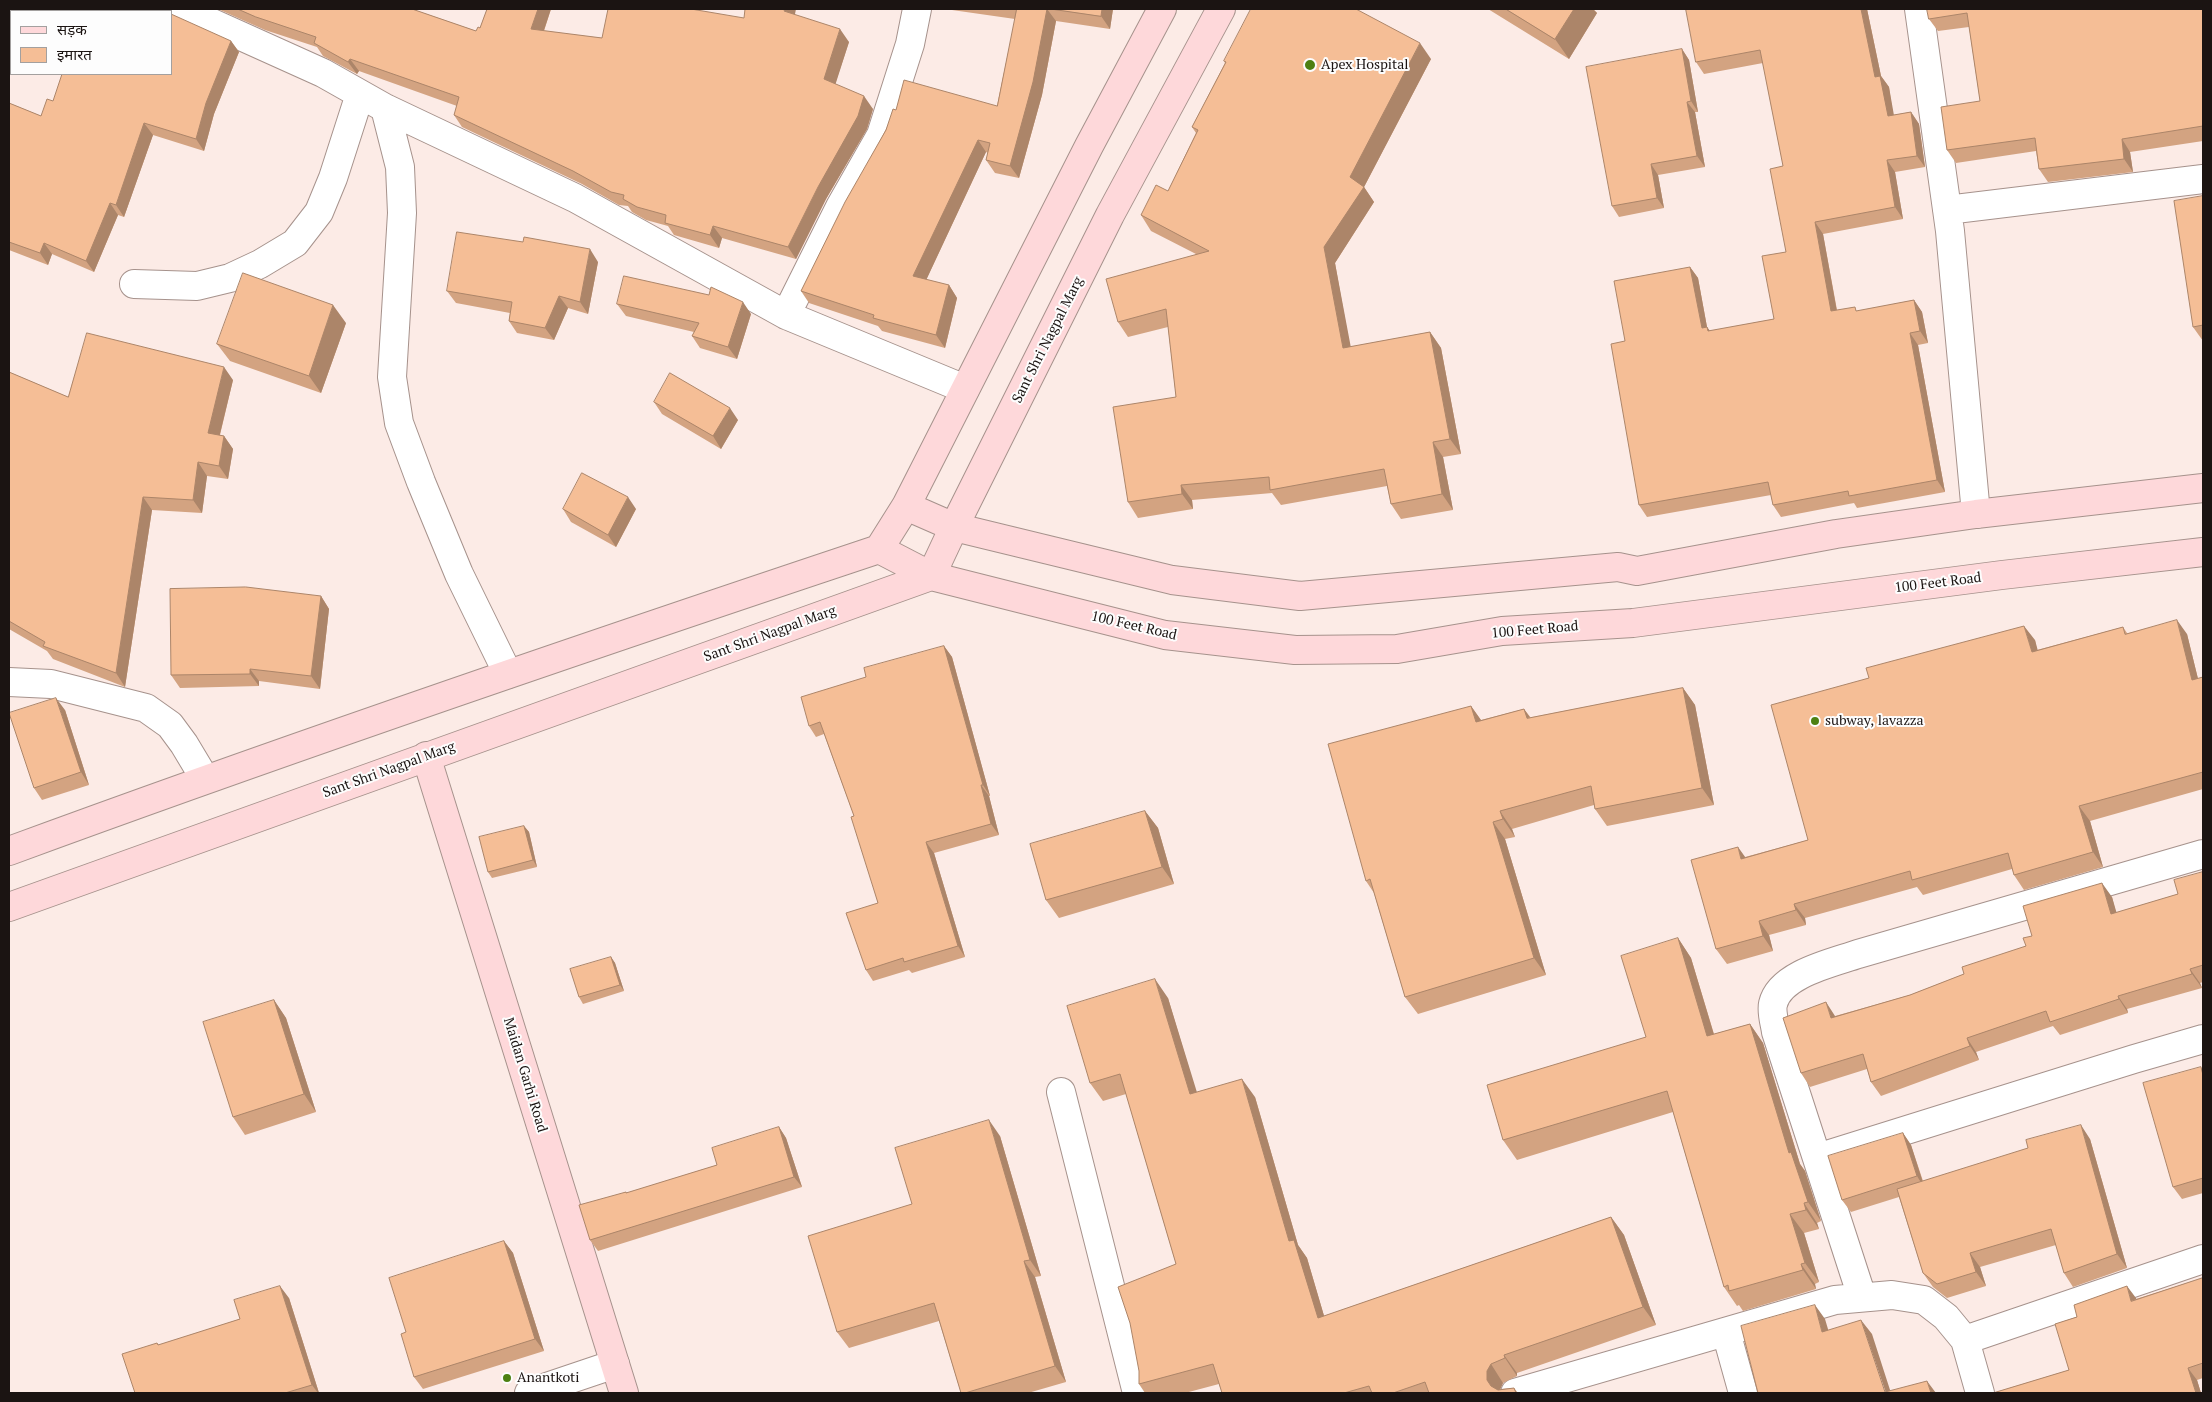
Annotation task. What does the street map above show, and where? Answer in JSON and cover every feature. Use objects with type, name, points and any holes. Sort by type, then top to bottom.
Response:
[{"type":"street","points":[[181,9],[323,73],[384,108],[575,198],[786,315],[965,389]]},
{"type":"street","points":[[786,315],[840,207],[881,135],[910,44],[918,9]]},
{"type":"street","points":[[9,851],[205,779],[508,674],[879,549],[906,506],[1162,9]]},
{"type":"street","name":"Sant Shri Nagpal Marg","points":[[9,907],[931,576],[1110,215],[1221,9]]},
{"type":"street","points":[[1919,9],[1947,210],[1976,514]]},
{"type":"street","points":[[134,284],[197,286],[230,278],[260,264],[295,243],[319,212],[333,178],[360,94]]},
{"type":"street","points":[[384,108],[400,167],[402,213],[392,376],[399,423],[420,482],[456,566],[508,674]]},
{"type":"street","points":[[1947,210],[2203,179]]},
{"type":"street","points":[[906,506],[954,527],[1172,580],[1300,596],[1618,567],[1637,571],[1810,538],[1976,514],[2203,488]]},
{"type":"street","name":"100 Feet Road","points":[[879,549],[931,576],[1166,635],[1294,650],[1397,648],[1502,631],[1633,623],[2002,575],[2203,552]]},
{"type":"street","points":[[9,682],[51,684],[146,708],[170,725],[205,779]]},
{"type":"street","name":"Maidan Garhi Road","points":[[426,756],[624,1393]]},
{"type":"street","points":[[1862,1297],[1776,1032],[1773,1005],[1783,986],[1810,971],[1858,954],[2203,854]]},
{"type":"street","points":[[1817,1158],[2134,1058],[2203,1039]]},
{"type":"street","points":[[1061,1092],[1137,1393]]},
{"type":"street","points":[[1965,1340],[2203,1259]]},
{"type":"street","points":[[1515,1393],[1589,1383],[1726,1332],[1835,1300],[1892,1295],[1924,1300],[1946,1317],[1965,1340],[1980,1393]]},
{"type":"street","points":[[1726,1332],[1743,1393]]},
{"type":"street","points":[[528,1393],[615,1364]]},
{"type":"building","points":[[9,9],[25,9],[10,10],[9,36]]},
{"type":"building","points":[[163,9],[164,10],[84,10]]},
{"type":"building","points":[[238,9],[412,9],[476,31],[478,27],[480,28],[487,9],[538,9],[531,29],[602,38],[608,9],[691,9],[744,18],[745,9],[785,9],[784,11],[840,29],[824,79],[864,96],[858,116],[818,187],[788,247],[713,226],[710,235],[665,223],[666,215],[637,207],[623,199],[624,195],[611,192],[573,171],[454,115],[459,97],[350,59],[348,62],[314,43],[316,37]]},
{"type":"building","points":[[1017,9],[1047,9],[1033,82],[1010,166],[986,160],[990,143],[978,140],[913,276],[949,285],[936,335],[873,318],[874,315],[801,291],[845,202],[886,130],[893,109],[896,110],[904,80],[997,106]]},
{"type":"building","points":[[1051,9],[1102,9],[1101,16]]},
{"type":"building","points":[[1251,9],[1356,9],[1420,43],[1350,177],[1364,187],[1324,247],[1343,348],[1430,332],[1450,439],[1433,442],[1442,494],[1391,504],[1384,469],[1270,490],[1269,477],[1181,485],[1182,494],[1128,502],[1113,407],[1176,397],[1166,309],[1118,322],[1106,279],[1209,251],[1141,215],[1156,185],[1168,191],[1198,130],[1192,127]]},
{"type":"building","points":[[1506,9],[1574,9],[1555,39]]},
{"type":"building","points":[[1686,9],[1861,9],[1875,77],[1880,76],[1888,116],[1911,112],[1917,156],[1887,160],[1895,207],[1815,222],[1831,311],[1855,307],[1856,311],[1914,300],[1920,331],[1910,333],[1937,480],[1849,496],[1848,491],[1773,505],[1768,482],[1639,505],[1611,344],[1625,341],[1614,281],[1690,267],[1702,328],[1707,327],[1708,331],[1774,319],[1762,256],[1786,252],[1770,169],[1783,166],[1760,50],[1696,62]]},
{"type":"building","points":[[1927,9],[2203,9],[2203,126],[2122,139],[2124,159],[2039,169],[2035,138],[1947,150],[1941,107],[1980,101],[1967,13],[1929,19]]},
{"type":"building","points":[[172,14],[231,41],[206,103],[196,139],[144,123],[116,205],[110,203],[86,261],[44,243],[40,253],[9,242],[9,103],[41,116],[47,99],[53,101],[62,75],[172,75]]},
{"type":"building","points":[[1682,49],[1691,101],[1687,102],[1697,156],[1651,164],[1657,198],[1612,206],[1586,67]]},
{"type":"building","points":[[2203,196],[2203,325],[2193,327],[2174,201]]},
{"type":"building","points":[[457,232],[523,242],[524,237],[590,249],[580,302],[559,296],[545,328],[509,321],[512,302],[447,291]]},
{"type":"building","points":[[243,273],[333,305],[309,376],[217,344]]},
{"type":"building","points":[[624,276],[709,295],[711,287],[743,302],[728,347],[692,336],[699,323],[617,304]]},
{"type":"building","points":[[87,333],[224,367],[208,433],[224,436],[219,466],[198,462],[193,500],[143,497],[116,673],[43,646],[45,642],[9,621],[9,372],[68,397]]},
{"type":"building","points":[[670,373],[730,408],[713,436],[654,402]]},
{"type":"building","points":[[582,473],[628,497],[608,535],[563,509]]},
{"type":"building","points":[[246,587],[321,596],[311,676],[250,669],[250,674],[171,675],[170,589]]},
{"type":"building","points":[[2177,620],[2192,680],[2203,677],[2203,772],[2079,806],[2093,852],[2014,875],[2008,853],[1912,880],[1910,871],[1794,904],[1796,910],[1759,921],[1763,936],[1716,949],[1691,860],[1738,847],[1741,859],[1808,840],[1771,705],[1869,678],[1866,668],[2024,626],[2032,652],[2123,627],[2125,634]]},
{"type":"building","points":[[944,646],[983,785],[981,785],[991,824],[926,842],[958,946],[904,962],[903,958],[866,970],[846,913],[878,903],[851,817],[854,816],[820,722],[809,726],[801,697],[866,677],[864,668]]},
{"type":"building","points":[[1683,688],[1702,788],[1595,809],[1591,786],[1500,811],[1503,819],[1493,822],[1534,958],[1405,997],[1370,879],[1366,881],[1328,744],[1471,706],[1476,722],[1524,709],[1527,718]]},
{"type":"building","points":[[56,698],[81,772],[34,788],[9,713]]},
{"type":"building","points":[[1145,811],[1162,867],[1046,900],[1030,844]]},
{"type":"building","points":[[524,826],[533,860],[488,872],[479,837]]},
{"type":"building","points":[[2203,872],[2203,965],[2190,969],[2192,974],[2118,996],[2119,999],[2050,1022],[2046,1011],[1967,1038],[1970,1046],[1871,1082],[1863,1054],[1801,1073],[1783,1018],[1826,1002],[1831,1018],[1910,995],[1964,974],[1962,967],[2026,946],[2023,938],[2032,936],[2023,906],[2102,883],[2111,914],[2178,894],[2174,880]]},
{"type":"building","points":[[1678,938],[1707,1036],[1750,1024],[1789,1153],[1791,1152],[1808,1202],[1804,1203],[1806,1210],[1790,1214],[1805,1263],[1801,1264],[1803,1270],[1729,1291],[1728,1285],[1724,1287],[1667,1091],[1503,1140],[1487,1085],[1646,1037],[1621,956]]},
{"type":"building","points":[[611,957],[620,985],[579,997],[570,969]]},
{"type":"building","points":[[1155,979],[1190,1094],[1242,1079],[1289,1241],[1294,1240],[1318,1318],[1611,1217],[1643,1307],[1504,1355],[1505,1358],[1491,1364],[1487,1371],[1487,1380],[1491,1386],[1498,1390],[1514,1388],[1516,1393],[1429,1393],[1425,1382],[1393,1393],[1372,1393],[1369,1386],[1344,1393],[1222,1393],[1213,1364],[1139,1384],[1139,1371],[1130,1323],[1118,1287],[1176,1264],[1120,1074],[1090,1083],[1067,1006]]},
{"type":"building","points":[[274,1000],[304,1094],[233,1117],[203,1022]]},
{"type":"building","points":[[2201,1067],[2203,1075],[2203,1178],[2173,1187],[2143,1083]]},
{"type":"building","points":[[989,1120],[1030,1260],[1024,1261],[1055,1366],[961,1393],[934,1303],[837,1332],[808,1236],[912,1204],[895,1148]]},
{"type":"building","points":[[2081,1125],[2117,1254],[2064,1273],[2051,1229],[1970,1253],[1976,1272],[1937,1284],[1923,1273],[1897,1189],[2028,1148],[2026,1140]]},
{"type":"building","points":[[779,1127],[794,1177],[590,1240],[579,1205],[626,1193],[717,1165],[712,1148]]},
{"type":"building","points":[[1903,1133],[1917,1176],[1842,1200],[1828,1156]]},
{"type":"building","points":[[504,1241],[535,1339],[414,1377],[401,1334],[406,1332],[389,1278]]},
{"type":"building","points":[[2203,1278],[2203,1363],[2188,1368],[2196,1393],[1993,1393],[2069,1370],[2055,1324],[2077,1317],[2074,1305],[2127,1286],[2131,1301]]},
{"type":"building","points":[[280,1286],[312,1385],[285,1393],[135,1393],[122,1354],[157,1343],[158,1345],[240,1319],[234,1300]]},
{"type":"building","points":[[1815,1305],[1822,1332],[1861,1320],[1885,1392],[1927,1381],[1931,1393],[1758,1393],[1741,1326]]},
{"type":"place","name":"Apex Hospital","points":[[1310,65]]},
{"type":"place","name":"subway, lavazza","points":[[1815,721]]},
{"type":"place","name":"Anantkoti","points":[[507,1378]]}]
